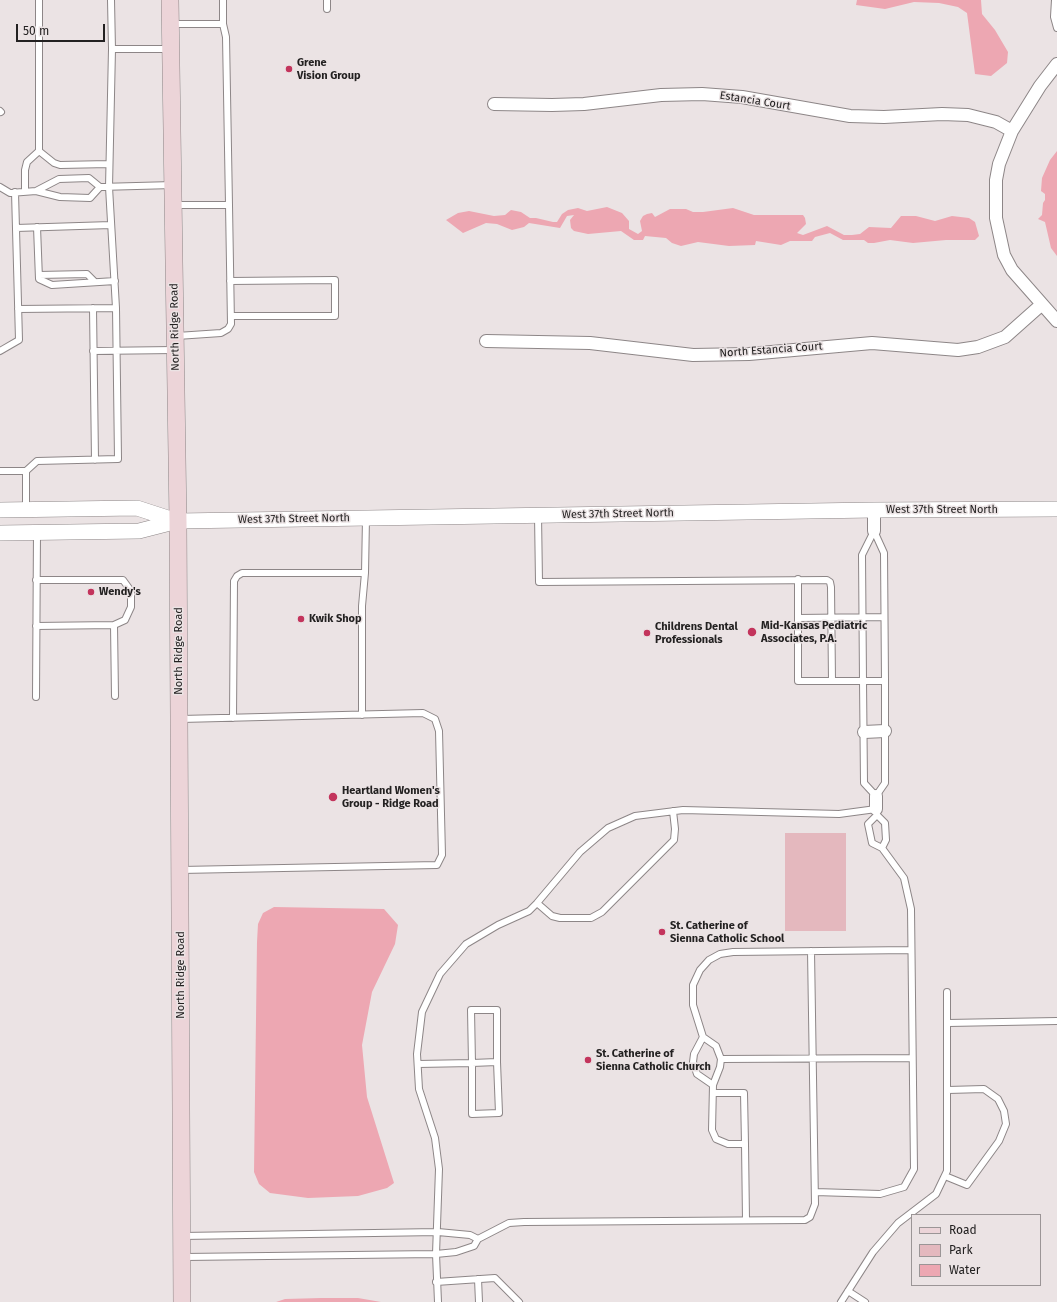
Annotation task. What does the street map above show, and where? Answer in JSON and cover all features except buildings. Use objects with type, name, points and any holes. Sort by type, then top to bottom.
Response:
[{"type":"main road","name":"North Ridge Road","points":[[170,0],[176,343],[180,719],[182,1302]]},
{"type":"street","points":[[1057,64],[1040,86],[1012,131],[999,164],[996,180],[996,218],[1007,260],[1012,270],[1057,321]]},
{"type":"street","name":"Estancia Court","points":[[494,104],[576,104],[661,95],[702,94],[742,96],[850,116],[884,117],[942,114],[968,115],[996,122],[1012,131]]},
{"type":"street","name":"North Estancia Court","points":[[486,341],[590,343],[693,355],[749,354],[872,343],[958,350],[978,347],[1005,337],[1041,304]]},
{"type":"street","name":"West 37th Street North","points":[[0,510],[137,508],[178,521]]},
{"type":"street","name":"West 37th Street North","points":[[0,533],[138,531],[178,521],[874,510],[1057,509]]},
{"type":"street","points":[[874,510],[874,531]]},
{"type":"street","points":[[864,732],[885,732]]},
{"type":"street","points":[[876,796],[876,812]]},
{"type":"lane","points":[[25,191],[25,170],[27,162],[39,151],[39,0]]},
{"type":"lane","points":[[0,471],[26,471],[37,460],[118,459],[116,308],[109,187],[112,49],[111,0]]},
{"type":"lane","points":[[93,351],[117,351],[176,343],[221,332],[228,329],[231,324],[226,37],[223,24],[223,0]]},
{"type":"lane","points":[[327,0],[327,9]]},
{"type":"lane","points":[[1055,0],[1054,17],[1057,28]]},
{"type":"lane","points":[[170,24],[223,24]]},
{"type":"lane","points":[[112,49],[171,49]]},
{"type":"lane","points":[[39,151],[54,163],[60,165],[109,164]]},
{"type":"lane","points":[[0,187],[10,192],[36,190],[59,179],[88,178],[100,187],[173,185]]},
{"type":"lane","points":[[36,190],[60,197],[90,198],[100,187]]},
{"type":"lane","points":[[0,351],[19,340],[15,192]]},
{"type":"lane","points":[[173,205],[229,205]]},
{"type":"lane","points":[[16,228],[111,225]]},
{"type":"lane","points":[[37,227],[39,279],[52,285],[115,281]]},
{"type":"lane","points":[[39,275],[87,274],[95,282]]},
{"type":"lane","points":[[230,281],[335,280],[335,316],[231,316]]},
{"type":"lane","points":[[93,308],[95,460]]},
{"type":"lane","points":[[18,309],[116,308]]},
{"type":"lane","points":[[26,471],[26,510]]},
{"type":"lane","points":[[538,515],[539,582],[798,579],[823,579],[830,582],[832,618],[832,681]]},
{"type":"lane","points":[[362,715],[362,606],[365,572],[366,518]]},
{"type":"lane","points":[[874,531],[884,553],[885,681],[885,783],[876,796],[864,783],[864,617],[862,554],[874,531]]},
{"type":"lane","points":[[36,697],[37,532]]},
{"type":"lane","points":[[233,718],[234,581],[237,576],[242,573],[365,572]]},
{"type":"lane","points":[[798,579],[798,681],[885,681]]},
{"type":"lane","points":[[36,580],[123,580],[131,591],[132,607],[125,620],[114,625],[36,626]]},
{"type":"lane","points":[[798,618],[884,617]]},
{"type":"lane","points":[[114,625],[115,696]]},
{"type":"lane","points":[[180,719],[423,713],[435,719],[439,731],[442,855],[437,865],[180,870]]},
{"type":"lane","points":[[438,1302],[436,1254],[438,1232],[439,1169],[435,1138],[419,1089],[417,1054],[422,1012],[440,974],[466,944],[498,925],[528,911],[537,903],[580,852],[608,828],[635,816],[673,811],[839,814],[876,812]]},
{"type":"lane","points":[[537,903],[552,916],[560,918],[591,918],[602,912],[674,840],[675,829],[673,811]]},
{"type":"lane","points":[[876,812],[885,822],[886,840],[882,848]]},
{"type":"lane","points":[[815,1192],[880,1194],[904,1187],[914,1169],[910,909],[904,878],[882,848],[872,844],[868,824],[876,812]]},
{"type":"lane","points":[[745,1144],[728,1144],[716,1138],[712,1130],[713,1085],[720,1067],[721,1058],[716,1046],[703,1037],[693,1005],[693,985],[700,970],[709,960],[720,954],[733,952],[911,950]]},
{"type":"lane","points":[[182,1257],[436,1254],[456,1252],[474,1246],[478,1239],[509,1224],[524,1222],[804,1220],[810,1216],[813,1211],[815,1192],[811,951]]},
{"type":"lane","points":[[841,1302],[873,1252],[898,1223],[936,1194],[947,1171],[947,992]]},
{"type":"lane","points":[[471,1010],[497,1010],[497,1062],[499,1113],[472,1114],[471,1010]]},
{"type":"lane","points":[[948,1023],[1057,1021]]},
{"type":"lane","points":[[703,1037],[694,1054],[693,1062],[697,1074],[713,1085]]},
{"type":"lane","points":[[721,1058],[912,1058]]},
{"type":"lane","points":[[418,1064],[497,1062]]},
{"type":"lane","points":[[945,1176],[967,1185],[999,1141],[1006,1124],[1004,1111],[998,1099],[984,1089],[948,1090]]},
{"type":"lane","points":[[713,1093],[744,1093],[746,1220]]},
{"type":"lane","points":[[182,1236],[438,1232],[470,1235],[478,1239]]},
{"type":"lane","points":[[436,1282],[495,1278],[519,1302]]},
{"type":"lane","points":[[478,1279],[479,1302]]},
{"type":"lane","points":[[848,1291],[865,1302]]},
{"type":"green space","points":[[785,833],[846,833],[846,931],[785,931]]},
{"type":"water","points":[[857,0],[981,0],[982,14],[995,30],[1008,52],[1007,63],[991,76],[975,74],[967,13],[958,7],[939,3],[914,2],[885,9],[856,5]]},
{"type":"water","points":[[1057,151],[1057,256],[1051,248],[1045,222],[1038,219],[1042,215],[1043,203],[1045,200],[1045,194],[1041,191],[1042,178],[1050,160]]},
{"type":"water","points":[[607,207],[622,213],[629,221],[629,229],[638,234],[642,231],[640,221],[643,216],[647,214],[652,213],[655,217],[670,209],[686,209],[693,212],[703,212],[733,208],[754,215],[803,215],[806,224],[797,233],[803,235],[827,226],[844,235],[860,234],[869,227],[891,228],[901,216],[916,216],[935,221],[952,216],[969,218],[975,222],[979,236],[975,240],[946,240],[913,243],[890,240],[868,243],[864,240],[843,240],[830,233],[815,237],[812,241],[790,241],[781,245],[756,241],[755,245],[729,246],[698,242],[681,246],[672,243],[666,238],[645,236],[643,240],[634,240],[621,231],[588,234],[574,231],[571,228],[570,220],[574,215],[567,216],[560,228],[529,223],[524,227],[512,230],[497,224],[486,223],[463,233],[446,220],[458,213],[469,211],[494,216],[505,215],[511,210],[521,212],[530,218],[557,222],[562,214],[568,210],[578,208],[587,211]]},
{"type":"water","points":[[274,907],[384,909],[398,925],[395,944],[372,992],[362,1045],[367,1097],[394,1183],[387,1188],[358,1196],[308,1198],[270,1193],[259,1184],[254,1172],[258,924],[263,913]]},
{"type":"water","points":[[358,1298],[381,1302],[276,1302],[285,1299]]},
{"type":"place","name":"Grene Vision Group","points":[[289,69]]},
{"type":"place","name":"Wendy's","points":[[91,592]]},
{"type":"place","name":"Kwik Shop","points":[[301,619]]},
{"type":"place","name":"Mid-Kansas Pediatric Associates, P.A.","points":[[752,632]]},
{"type":"place","name":"Childrens Dental Professionals","points":[[647,633]]},
{"type":"place","name":"Heartland Women's Group - Ridge Road","points":[[333,797]]},
{"type":"place","name":"St. Catherine of Sienna Catholic School","points":[[662,932]]},
{"type":"place","name":"St. Catherine of Sienna Catholic Church","points":[[588,1060]]}]
